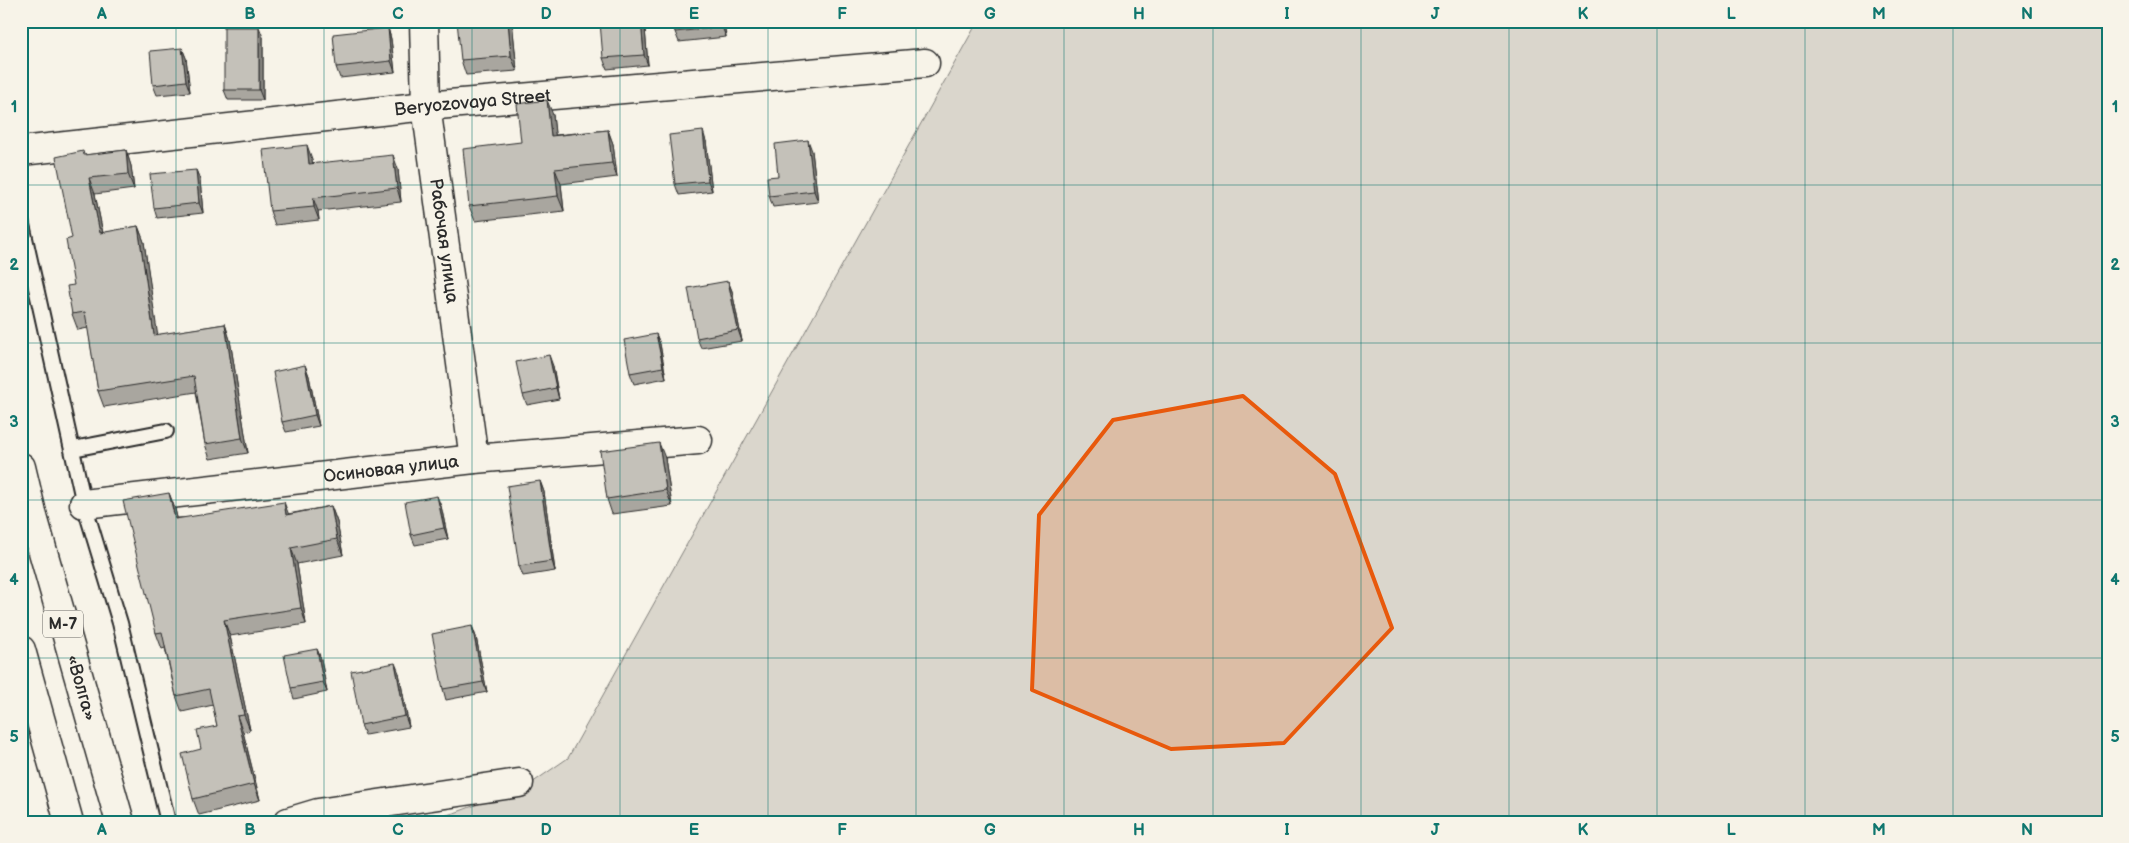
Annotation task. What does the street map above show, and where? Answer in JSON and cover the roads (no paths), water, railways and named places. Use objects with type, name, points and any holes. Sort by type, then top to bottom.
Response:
[{"type":"main road","name":"Рабочая улица","points":[[424,21],[426,106],[474,459]]},
{"type":"main road","name":"Beryozovaya Street","points":[[21,151],[426,106],[925,63]]},
{"type":"main road","name":"Осиновая улица","points":[[84,504],[474,459],[698,440]]},
{"type":"main road","name":"«Волга»","points":[[21,467],[37,532],[120,822]]},
{"type":"main road","name":"М-7","points":[[21,650],[30,715],[69,822]]},
{"type":"main road","points":[[288,822],[318,813],[519,783]]},
{"type":"lane","points":[[21,220],[84,504],[120,623],[168,822]]},
{"type":"lane","points":[[73,448],[166,432]]}]
